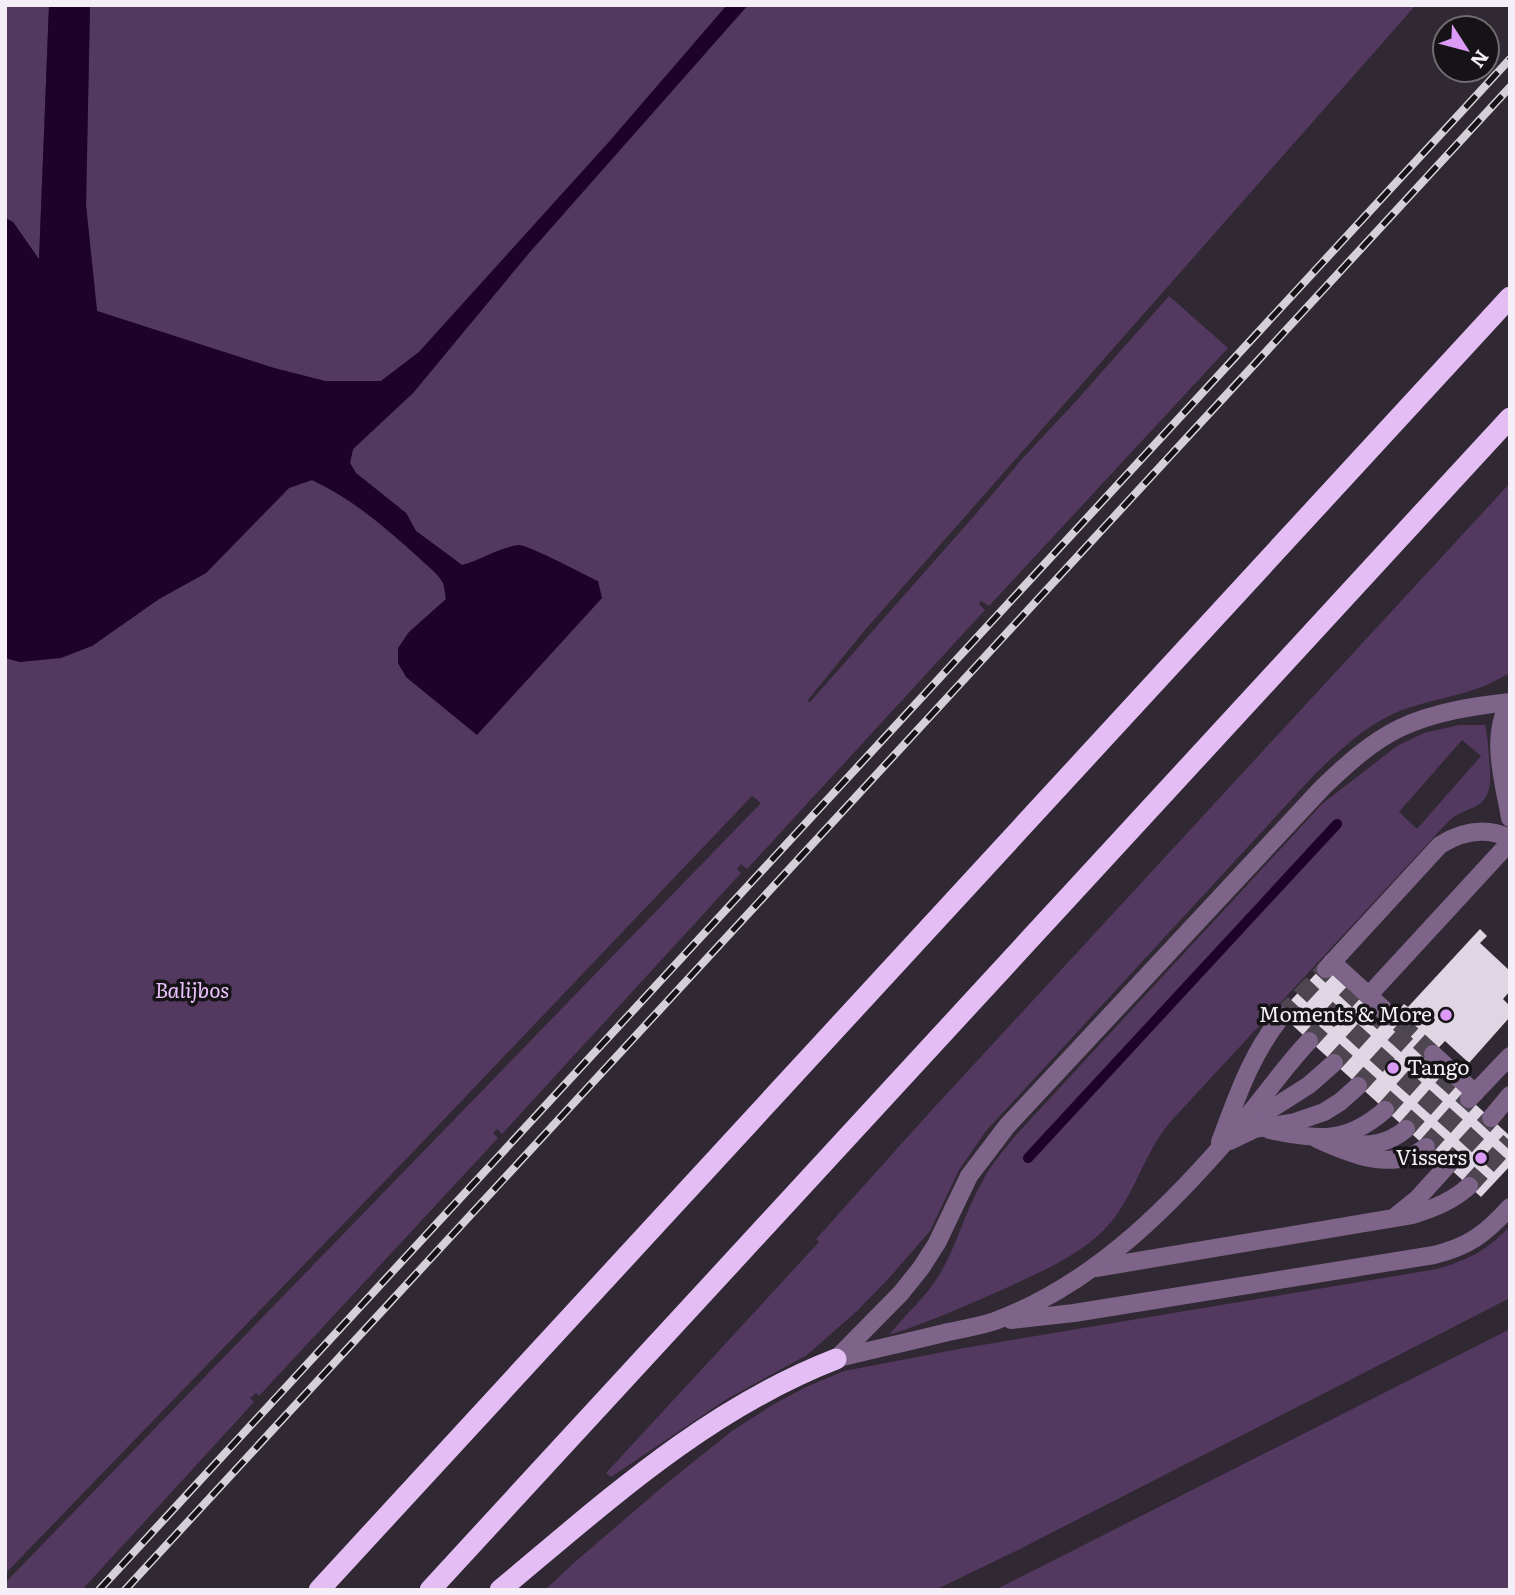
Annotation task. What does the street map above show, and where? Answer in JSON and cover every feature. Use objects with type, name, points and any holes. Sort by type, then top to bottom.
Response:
[{"type":"highway","points":[[319,1590],[1510,298]]},
{"type":"highway","points":[[430,1590],[1510,418]]},
{"type":"highway","points":[[500,1590],[614,1494],[674,1448],[770,1389],[836,1359]]},
{"type":"lane","points":[[1510,702],[1501,722],[1499,739],[1510,818]]},
{"type":"lane","points":[[836,1359],[901,1293],[932,1254],[969,1176],[1007,1126],[1323,786],[1360,754],[1400,728],[1459,709],[1510,702]]},
{"type":"lane","points":[[1360,992],[1510,840],[1492,832],[1473,832],[1440,845],[1329,966],[1384,1014]]},
{"type":"lane","points":[[1211,1157],[1242,1082],[1265,1039],[1282,1016]]},
{"type":"lane","points":[[993,1321],[1052,1295],[1116,1251],[1158,1214],[1247,1117],[1309,1041]]},
{"type":"lane","points":[[1432,1057],[1472,1096],[1510,1056]]},
{"type":"lane","points":[[1211,1157],[1239,1131],[1303,1090],[1334,1063]]},
{"type":"lane","points":[[1211,1157],[1241,1134],[1295,1122],[1324,1112],[1358,1086]]},
{"type":"lane","points":[[1491,1118],[1510,1095]]},
{"type":"lane","points":[[1314,1137],[1335,1136],[1357,1130],[1385,1110]]},
{"type":"lane","points":[[1255,1129],[1369,1145],[1388,1141],[1406,1129]]},
{"type":"lane","points":[[1314,1137],[1356,1154],[1382,1160],[1406,1158],[1426,1147]]},
{"type":"lane","points":[[1385,1220],[1410,1205],[1447,1166]]},
{"type":"lane","points":[[1093,1268],[1385,1220],[1442,1205],[1469,1186]]},
{"type":"lane","points":[[836,1359],[993,1321],[1074,1313],[1434,1255],[1467,1245],[1510,1207]]},
{"type":"green space","points":[[5,5],[49,5],[39,261],[13,222],[5,218]]},
{"type":"green space","points":[[90,5],[727,5],[608,143],[419,352],[381,381],[325,381],[274,368],[97,311],[86,205]]},
{"type":"green space","name":"Balijbos","points":[[748,5],[1416,5],[865,630],[807,701],[810,702],[1022,459],[1169,296],[1228,348],[989,606],[981,601],[979,604],[985,610],[747,869],[741,864],[737,869],[741,873],[502,1134],[497,1129],[493,1133],[498,1138],[259,1396],[256,1393],[250,1398],[254,1402],[82,1590],[5,1590],[5,1583],[761,803],[752,796],[5,1574],[5,658],[20,662],[92,646],[159,599],[206,573],[289,488],[312,480],[367,514],[405,545],[441,580],[446,599],[432,614],[406,677],[477,734],[502,549],[462,565],[416,531],[406,513],[356,473],[350,463],[353,449],[413,393],[529,253]]},
{"type":"green space","points":[[1510,483],[1510,673],[1475,689],[1390,715],[1345,746],[1315,774],[986,1131],[959,1170],[930,1231],[857,1311],[807,1355],[727,1399],[611,1477],[606,1473],[819,1242],[816,1239],[930,1112]]},
{"type":"green space","points":[[1459,725],[1485,725],[1490,777],[1487,796],[1478,805],[1457,815],[1445,825],[1172,1120],[1155,1144],[1112,1221],[1089,1243],[1048,1268],[961,1308],[889,1335],[935,1281],[947,1261],[985,1177],[1016,1135],[1322,804],[1397,746],[1424,733]],"holes":[[[1462,740],[1481,756],[1417,829],[1399,812]]]},
{"type":"green space","points":[[1510,1226],[1510,1298],[935,1590],[545,1590],[667,1483],[732,1431],[774,1404],[844,1371],[964,1348],[1437,1269],[1477,1253],[1494,1242]]},
{"type":"green space","points":[[1510,1329],[1510,1590],[995,1590]]},
{"type":"shaded area","points":[[49,5],[90,5],[86,205],[97,311],[274,368],[325,381],[381,381],[419,352],[608,143],[727,5],[748,5],[529,253],[413,393],[353,449],[350,463],[356,473],[406,513],[416,531],[462,565],[518,545],[544,554],[598,581],[602,598],[477,735],[406,677],[398,663],[398,648],[409,632],[446,599],[441,579],[367,514],[312,480],[289,488],[206,573],[159,599],[92,646],[61,658],[20,662],[5,658],[5,218],[13,222],[39,259]]},
{"type":"building","points":[[1480,929],[1487,936],[1480,943],[1510,971],[1510,991],[1503,999],[1509,1005],[1509,1018],[1469,1063],[1445,1041],[1427,1060],[1510,1136],[1510,1166],[1481,1197],[1279,1013],[1323,966],[1386,1024],[1404,1004],[1408,1007]]},
{"type":"waterway","points":[[1028,1158],[1337,824]]},
{"type":"tunnel","points":[[1282,1016],[1326,969]]},
{"type":"tunnel","points":[[1309,1041],[1353,993]]},
{"type":"tunnel","points":[[1334,1063],[1377,1016]]},
{"type":"tunnel","points":[[1399,1023],[1433,1054]]},
{"type":"tunnel","points":[[1358,1086],[1408,1031]]},
{"type":"tunnel","points":[[1385,1110],[1428,1062]]},
{"type":"tunnel","points":[[1406,1129],[1449,1081]]},
{"type":"tunnel","points":[[1426,1147],[1469,1099]]},
{"type":"tunnel","points":[[1447,1166],[1491,1118]]},
{"type":"tunnel","points":[[1469,1186],[1510,1141]]},
{"type":"railway","points":[[99,1590],[1510,59]]},
{"type":"railway","points":[[125,1590],[1510,87]]},
{"type":"place","name":"Moments & More","points":[[1446,1015]]},
{"type":"place","name":"Tango","points":[[1393,1068]]},
{"type":"place","name":"Vissers","points":[[1481,1158]]}]
